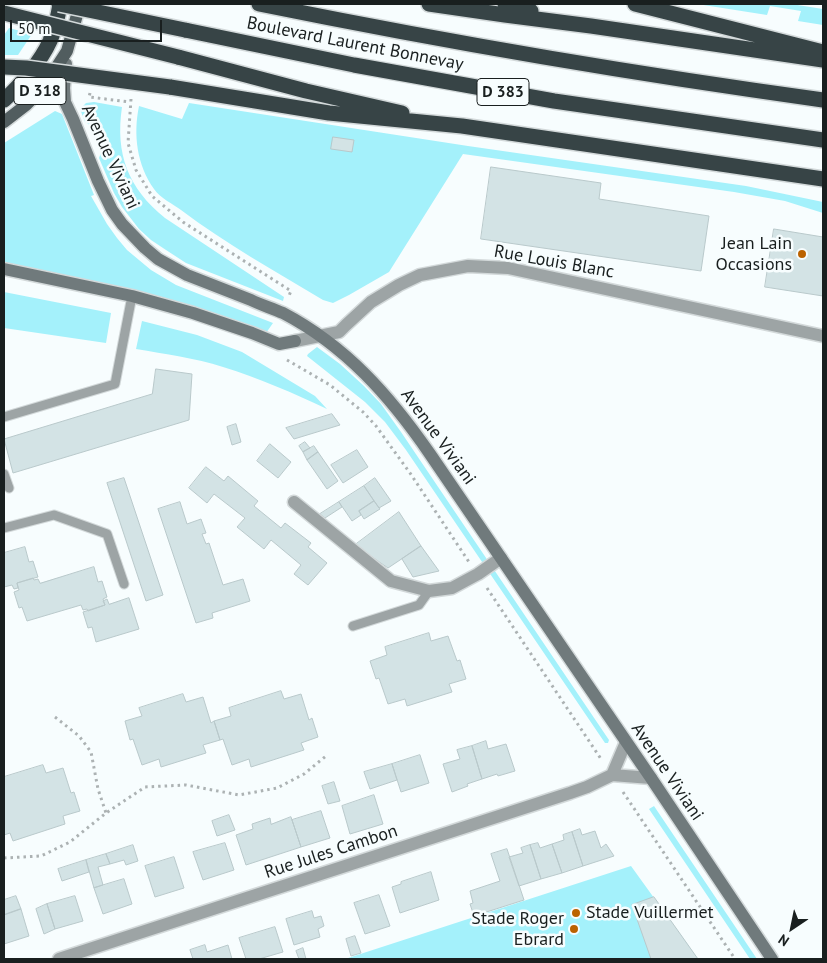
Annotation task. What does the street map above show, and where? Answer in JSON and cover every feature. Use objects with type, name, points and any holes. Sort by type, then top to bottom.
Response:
[{"type":"highway","name":"Boulevard Laurent Bonnevay","points":[[59,4],[354,65],[554,101],[823,140]]},
{"type":"highway","points":[[4,100],[21,83],[49,43],[57,19],[59,4]]},
{"type":"highway","name":"Boulevard Laurent Bonnevay","points":[[259,4],[363,25],[566,61],[823,100]]},
{"type":"highway","points":[[429,4],[823,60]]},
{"type":"highway","points":[[505,4],[591,26]]},
{"type":"highway","points":[[635,4],[823,52]]},
{"type":"highway","points":[[4,13],[306,91],[462,126]]},
{"type":"highway","points":[[4,67],[26,68],[170,87],[329,113],[462,126],[823,179]]},
{"type":"main road","name":"Avenue Viviani","points":[[67,51],[80,4]]},
{"type":"main road","name":"D 318","points":[[4,122],[39,92],[67,51]]},
{"type":"street","name":"Avenue Viviani","points":[[67,51],[64,88],[65,102],[74,119],[105,196],[122,224],[133,237],[158,259],[172,267],[187,275],[282,313],[320,336],[352,361],[384,392],[430,454],[772,959]]},
{"type":"street","name":"Rue Louis Blanc","points":[[132,296],[193,313],[279,344],[339,332],[371,302],[420,275],[468,266],[508,268],[823,336]]},
{"type":"street","points":[[4,269],[132,296]]},
{"type":"street","points":[[294,502],[391,581],[429,592],[452,588],[478,574],[501,558]]},
{"type":"street","points":[[626,742],[612,775],[651,778]]},
{"type":"street","name":"Rue Jules Cambon","points":[[59,959],[587,788],[612,775]]},
{"type":"lane","points":[[4,417],[115,384],[132,296]]},
{"type":"lane","points":[[4,474],[9,488]]},
{"type":"lane","points":[[4,528],[54,515],[107,534],[124,584]]},
{"type":"lane","points":[[354,626],[419,605],[429,592]]},
{"type":"path","points":[[89,97],[130,102]]},
{"type":"path","points":[[129,118],[128,143],[133,161],[136,170],[152,196],[183,222],[291,292]]},
{"type":"path","points":[[283,357],[330,385],[363,412],[376,426],[410,473],[735,959]]},
{"type":"path","points":[[55,718],[79,736],[91,752],[98,790],[106,813]]},
{"type":"path","points":[[4,858],[41,856],[70,842],[106,813],[146,787],[186,785],[239,795],[277,788],[304,774],[326,756]]},
{"type":"shaded area","points":[[697,4],[791,4],[823,9],[823,25],[798,21],[801,11],[770,6],[767,15]]},
{"type":"shaded area","points":[[9,28],[32,34],[18,55],[4,55],[4,35]]},
{"type":"shaded area","points":[[94,102],[122,107],[121,140],[127,169],[133,182],[152,207],[165,218],[284,297],[283,301],[186,263],[151,240],[139,229],[114,193],[99,158],[103,147],[96,129],[85,122],[80,109],[86,103]]},
{"type":"shaded area","points":[[189,103],[746,186],[823,202],[823,213],[785,201],[734,192],[463,154],[389,272],[333,303],[323,300],[233,246],[163,198],[154,189],[140,160],[138,149],[136,128],[139,106],[182,119]]},
{"type":"shaded area","points":[[55,111],[62,114],[94,195],[91,196],[107,224],[127,250],[151,270],[176,285],[273,323],[266,333],[202,310],[170,301],[104,285],[4,266],[4,143]]},
{"type":"shaded area","points":[[4,292],[111,313],[106,343],[4,328]]},
{"type":"shaded area","points":[[142,321],[197,335],[242,352],[315,396],[327,409],[276,386],[223,367],[136,349]]},
{"type":"shaded area","points":[[317,347],[340,364],[381,404],[609,740],[608,743],[605,743],[385,422],[365,402],[307,356]]},
{"type":"shaded area","points":[[654,806],[757,959],[750,959],[649,809]]},
{"type":"shaded area","name":"Stade Vuillermet","points":[[631,866],[698,959],[345,959]]},
{"type":"building","points":[[333,137],[354,140],[352,152],[331,149]]},
{"type":"building","points":[[491,167],[601,183],[599,199],[709,216],[701,271],[481,239]]},
{"type":"building","points":[[774,229],[823,237],[823,296],[765,287]]},
{"type":"building","points":[[156,369],[192,374],[189,420],[13,473],[4,439],[152,394]]},
{"type":"building","points":[[332,414],[340,425],[294,439],[286,428]]},
{"type":"building","points":[[236,424],[241,442],[232,445],[227,427]]},
{"type":"building","points":[[305,442],[310,448],[303,452],[299,446]]},
{"type":"building","points":[[270,444],[291,462],[278,478],[257,461]]},
{"type":"building","points":[[314,446],[318,452],[307,460],[303,452]]},
{"type":"building","points":[[357,450],[368,467],[343,483],[331,465]]},
{"type":"building","points":[[318,452],[338,481],[327,489],[307,460]]},
{"type":"building","points":[[206,467],[224,481],[228,476],[258,501],[254,506],[281,528],[285,523],[311,543],[308,547],[327,563],[308,585],[294,574],[301,565],[271,540],[264,549],[237,527],[245,518],[214,494],[207,503],[189,488]]},
{"type":"building","points":[[124,478],[163,595],[146,601],[107,483]]},
{"type":"building","points":[[375,478],[391,501],[379,508],[364,486]]},
{"type":"building","points":[[364,486],[374,501],[359,511],[361,515],[352,521],[339,502]]},
{"type":"building","points":[[374,501],[380,509],[364,519],[359,511]]},
{"type":"building","points":[[180,502],[187,524],[201,519],[206,533],[202,534],[206,544],[209,543],[223,585],[243,579],[250,601],[212,613],[213,618],[196,623],[158,509]]},
{"type":"building","points":[[339,502],[342,507],[325,518],[320,514]]},
{"type":"building","points":[[399,512],[421,546],[388,568],[355,545]]},
{"type":"building","points":[[421,546],[439,571],[413,577],[402,559]]},
{"type":"building","points":[[25,547],[29,562],[33,561],[38,577],[17,583],[18,588],[14,589],[12,585],[4,587],[4,553]]},
{"type":"building","points":[[94,567],[98,582],[102,581],[107,597],[103,599],[105,605],[88,611],[87,609],[83,610],[81,605],[27,621],[22,607],[19,608],[14,592],[19,590],[17,583],[33,578],[34,580],[38,579],[40,583]]},
{"type":"building","points":[[129,598],[139,629],[96,642],[92,627],[88,628],[83,612],[105,605],[103,601],[107,599],[109,604]]},
{"type":"building","points":[[429,633],[431,641],[448,636],[457,661],[460,660],[466,679],[449,684],[452,692],[407,706],[405,699],[388,704],[379,678],[376,679],[370,661],[387,655],[385,647]]},
{"type":"building","points":[[281,691],[284,699],[301,694],[309,720],[312,718],[318,737],[301,743],[304,750],[251,767],[249,759],[232,765],[223,739],[220,740],[214,721],[231,716],[229,708]]},
{"type":"building","points":[[183,694],[186,702],[203,697],[211,723],[214,721],[220,740],[203,745],[206,753],[161,767],[159,759],[142,765],[133,739],[130,740],[125,721],[142,716],[139,708]]},
{"type":"building","points":[[486,741],[488,749],[506,744],[515,771],[482,779],[472,746]]},
{"type":"building","points":[[472,746],[482,779],[452,792],[443,764],[460,759],[457,750]]},
{"type":"building","points":[[420,755],[429,783],[401,792],[392,764]]},
{"type":"building","points":[[392,764],[397,780],[370,789],[364,772]]},
{"type":"building","points":[[43,765],[46,773],[63,768],[71,793],[74,792],[80,811],[63,816],[65,824],[13,841],[10,833],[4,835],[4,777]]},
{"type":"building","points":[[334,782],[340,801],[328,804],[322,786]]},
{"type":"building","points":[[374,795],[383,824],[350,834],[342,806]]},
{"type":"building","points":[[321,811],[330,838],[301,847],[292,820]]},
{"type":"building","points":[[229,815],[235,830],[217,836],[212,821]]},
{"type":"building","points":[[291,817],[301,847],[246,865],[236,835],[253,829],[252,824],[270,818],[271,824]]},
{"type":"building","points":[[580,829],[582,835],[595,831],[601,848],[606,844],[614,856],[583,866],[572,832]]},
{"type":"building","points":[[572,832],[583,866],[562,873],[552,844],[564,840],[563,835]]},
{"type":"building","points":[[225,843],[234,870],[203,880],[193,852]]},
{"type":"building","points":[[538,843],[540,848],[552,844],[562,873],[541,879],[530,845]]},
{"type":"building","points":[[133,845],[138,861],[126,865],[124,860],[110,864],[106,854]]},
{"type":"building","points":[[530,845],[541,879],[519,886],[509,857],[523,853],[521,848]]},
{"type":"building","points":[[507,849],[524,900],[474,916],[470,904],[473,903],[470,891],[500,881],[491,854]]},
{"type":"building","points":[[106,854],[110,864],[98,867],[103,885],[94,888],[86,860]]},
{"type":"building","points":[[174,857],[184,888],[155,897],[145,866]]},
{"type":"building","points":[[86,860],[89,872],[62,881],[58,869]]},
{"type":"building","points":[[431,872],[439,900],[400,913],[392,887]]},
{"type":"building","points":[[124,879],[132,904],[103,914],[94,888]]},
{"type":"building","points":[[379,895],[390,926],[365,934],[354,903]]},
{"type":"building","points":[[16,896],[21,909],[4,915],[4,900]]},
{"type":"building","points":[[75,896],[83,921],[55,929],[47,904]]},
{"type":"building","points":[[654,897],[698,959],[651,959],[632,905]]},
{"type":"building","points":[[47,904],[55,929],[44,934],[36,909]]},
{"type":"building","points":[[21,909],[29,936],[4,944],[4,915]]},
{"type":"building","points":[[312,911],[314,918],[321,916],[324,926],[318,929],[320,937],[294,945],[286,919]]},
{"type":"building","points":[[275,927],[283,952],[259,959],[246,959],[239,938]]},
{"type":"building","points":[[355,936],[361,953],[351,956],[346,939]]},
{"type":"building","points":[[205,945],[207,952],[228,945],[232,959],[193,959],[190,950]]},
{"type":"building","points":[[303,948],[306,959],[299,959],[296,951]]},
{"type":"place","name":"Jean Lain Occasions","points":[[802,254]]},
{"type":"place","name":"Stade Vuillermet","points":[[576,913]]},
{"type":"place","name":"Stade Roger Ebrard","points":[[574,929]]}]
